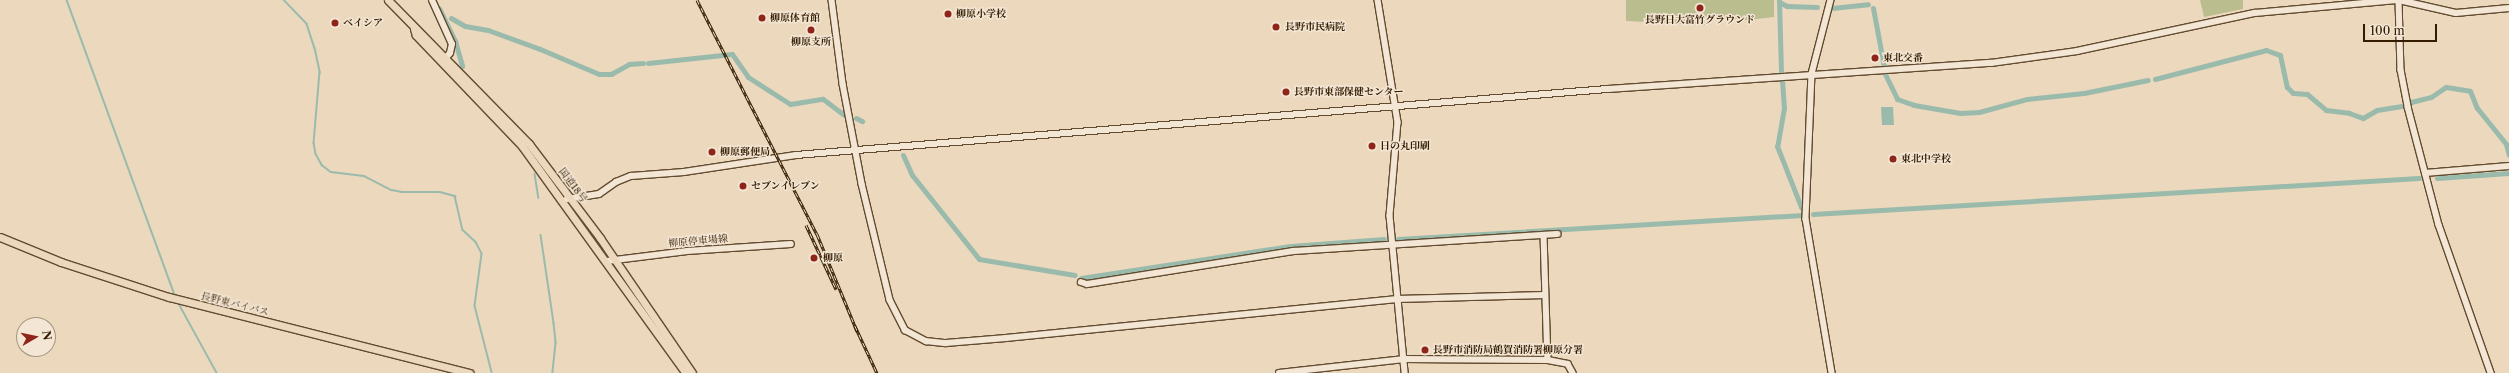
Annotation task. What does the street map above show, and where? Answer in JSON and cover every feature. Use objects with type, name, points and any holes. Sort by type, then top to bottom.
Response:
[{"type":"highway","name":"国道18号","points":[[388,0],[444,60],[529,144],[572,199],[611,261],[687,370],[693,373]]},
{"type":"highway","name":"国道18号","points":[[444,60],[522,146],[611,261]]},
{"type":"highway","name":"長野東バイパス","points":[[0,237],[61,262],[169,297],[470,373]]},
{"type":"main road","points":[[432,0],[452,44],[444,60]]},
{"type":"main road","name":"柳原停車場線","points":[[611,261],[687,251],[791,244]]},
{"type":"street","points":[[832,0],[855,150],[890,300],[906,330],[926,342],[946,343],[1006,338],[1397,299],[1546,295]]},
{"type":"street","points":[[1378,0],[1396,107],[1398,143],[1390,216],[1405,373]]},
{"type":"street","points":[[1831,0],[1812,74],[1806,219],[1814,279],[1832,373]]},
{"type":"street","points":[[2399,0],[2401,70],[2425,173],[2439,225],[2491,373]]},
{"type":"street","points":[[563,200],[598,194],[616,182],[631,176],[684,172],[774,157],[1812,74],[1975,64],[2048,56],[2255,13],[2399,0],[2456,13],[2509,8]]},
{"type":"street","points":[[2425,173],[2509,166]]},
{"type":"street","points":[[1082,282],[1087,284],[1293,252],[1557,234]]},
{"type":"street","points":[[1544,235],[1548,360]]},
{"type":"street","points":[[1279,373],[1404,359],[1548,360],[1568,364],[1573,373]]},
{"type":"green space","name":"長野日大富竹グラウンド","points":[[1626,0],[1774,0],[1774,17],[1748,20],[1712,18],[1705,25],[1626,21]]},
{"type":"green space","points":[[2200,0],[2243,0],[2243,9],[2204,17]]},
{"type":"shaded area","points":[[1881,107],[1893,107],[1894,125],[1882,125]]},
{"type":"waterway","points":[[67,0],[175,295]]},
{"type":"waterway","points":[[284,0],[307,24],[315,48],[320,72],[314,143],[316,154],[322,165],[331,172],[364,176],[392,190],[402,192],[440,192],[455,196],[463,230],[476,242],[482,254],[475,306],[492,372]]},
{"type":"waterway","points":[[1779,0],[1781,73]]},
{"type":"waterway","points":[[1779,2],[1787,6],[1817,7]]},
{"type":"waterway","points":[[1832,8],[1868,4]]},
{"type":"waterway","points":[[439,8],[455,41],[462,66]]},
{"type":"waterway","points":[[1873,8],[1884,67]]},
{"type":"waterway","points":[[451,18],[465,26],[488,30],[540,49],[599,74],[611,74],[629,64],[643,63]]},
{"type":"waterway","points":[[2155,79],[2266,50],[2280,55],[2287,87],[2293,93],[2307,94],[2326,110],[2349,113],[2363,118],[2377,110],[2402,106]]},
{"type":"waterway","points":[[648,63],[732,54],[748,77],[790,104],[823,99],[844,115]]},
{"type":"waterway","points":[[1885,74],[1897,99],[1914,105],[1960,113],[1979,112],[2027,99],[2084,93],[2148,80]]},
{"type":"waterway","points":[[1782,80],[1784,108],[1777,146],[1801,207]]},
{"type":"waterway","points":[[2411,102],[2431,97],[2446,87],[2470,91],[2477,108],[2506,144],[2509,155]]},
{"type":"waterway","points":[[856,118],[862,121]]},
{"type":"waterway","points":[[903,155],[912,175],[979,259],[1075,275]]},
{"type":"waterway","points":[[2437,178],[2509,173]]},
{"type":"waterway","points":[[535,174],[539,198]]},
{"type":"waterway","points":[[1813,214],[2419,178]]},
{"type":"waterway","points":[[1398,239],[1803,215]]},
{"type":"waterway","points":[[541,235],[556,343],[553,373]]},
{"type":"waterway","points":[[1081,278],[1291,246],[1384,239]]},
{"type":"waterway","points":[[178,302],[217,373]]},
{"type":"railway","points":[[697,0],[817,234],[857,331]]},
{"type":"railway","points":[[806,225],[836,289]]},
{"type":"railway","points":[[855,326],[877,373]]},
{"type":"place","name":"長野日大富竹グラウンド","points":[[1700,8]]},
{"type":"place","name":"柳原小学校","points":[[948,14]]},
{"type":"place","name":"柳原体育館","points":[[762,18]]},
{"type":"place","name":"ベイシア","points":[[335,23]]},
{"type":"place","name":"長野市民病院","points":[[1276,27]]},
{"type":"place","name":"柳原支所","points":[[811,30]]},
{"type":"place","name":"東北交番","points":[[1875,58]]},
{"type":"place","name":"長野市東部保健センター","points":[[1286,92]]},
{"type":"place","name":"日の丸印刷","points":[[1372,146]]},
{"type":"place","name":"柳原郵便局","points":[[712,152]]},
{"type":"place","name":"東北中学校","points":[[1893,159]]},
{"type":"place","name":"セブンイレブン","points":[[743,186]]},
{"type":"place","name":"柳原","points":[[814,258]]},
{"type":"place","name":"長野市消防局鶴賀消防署柳原分署","points":[[1425,350]]}]
